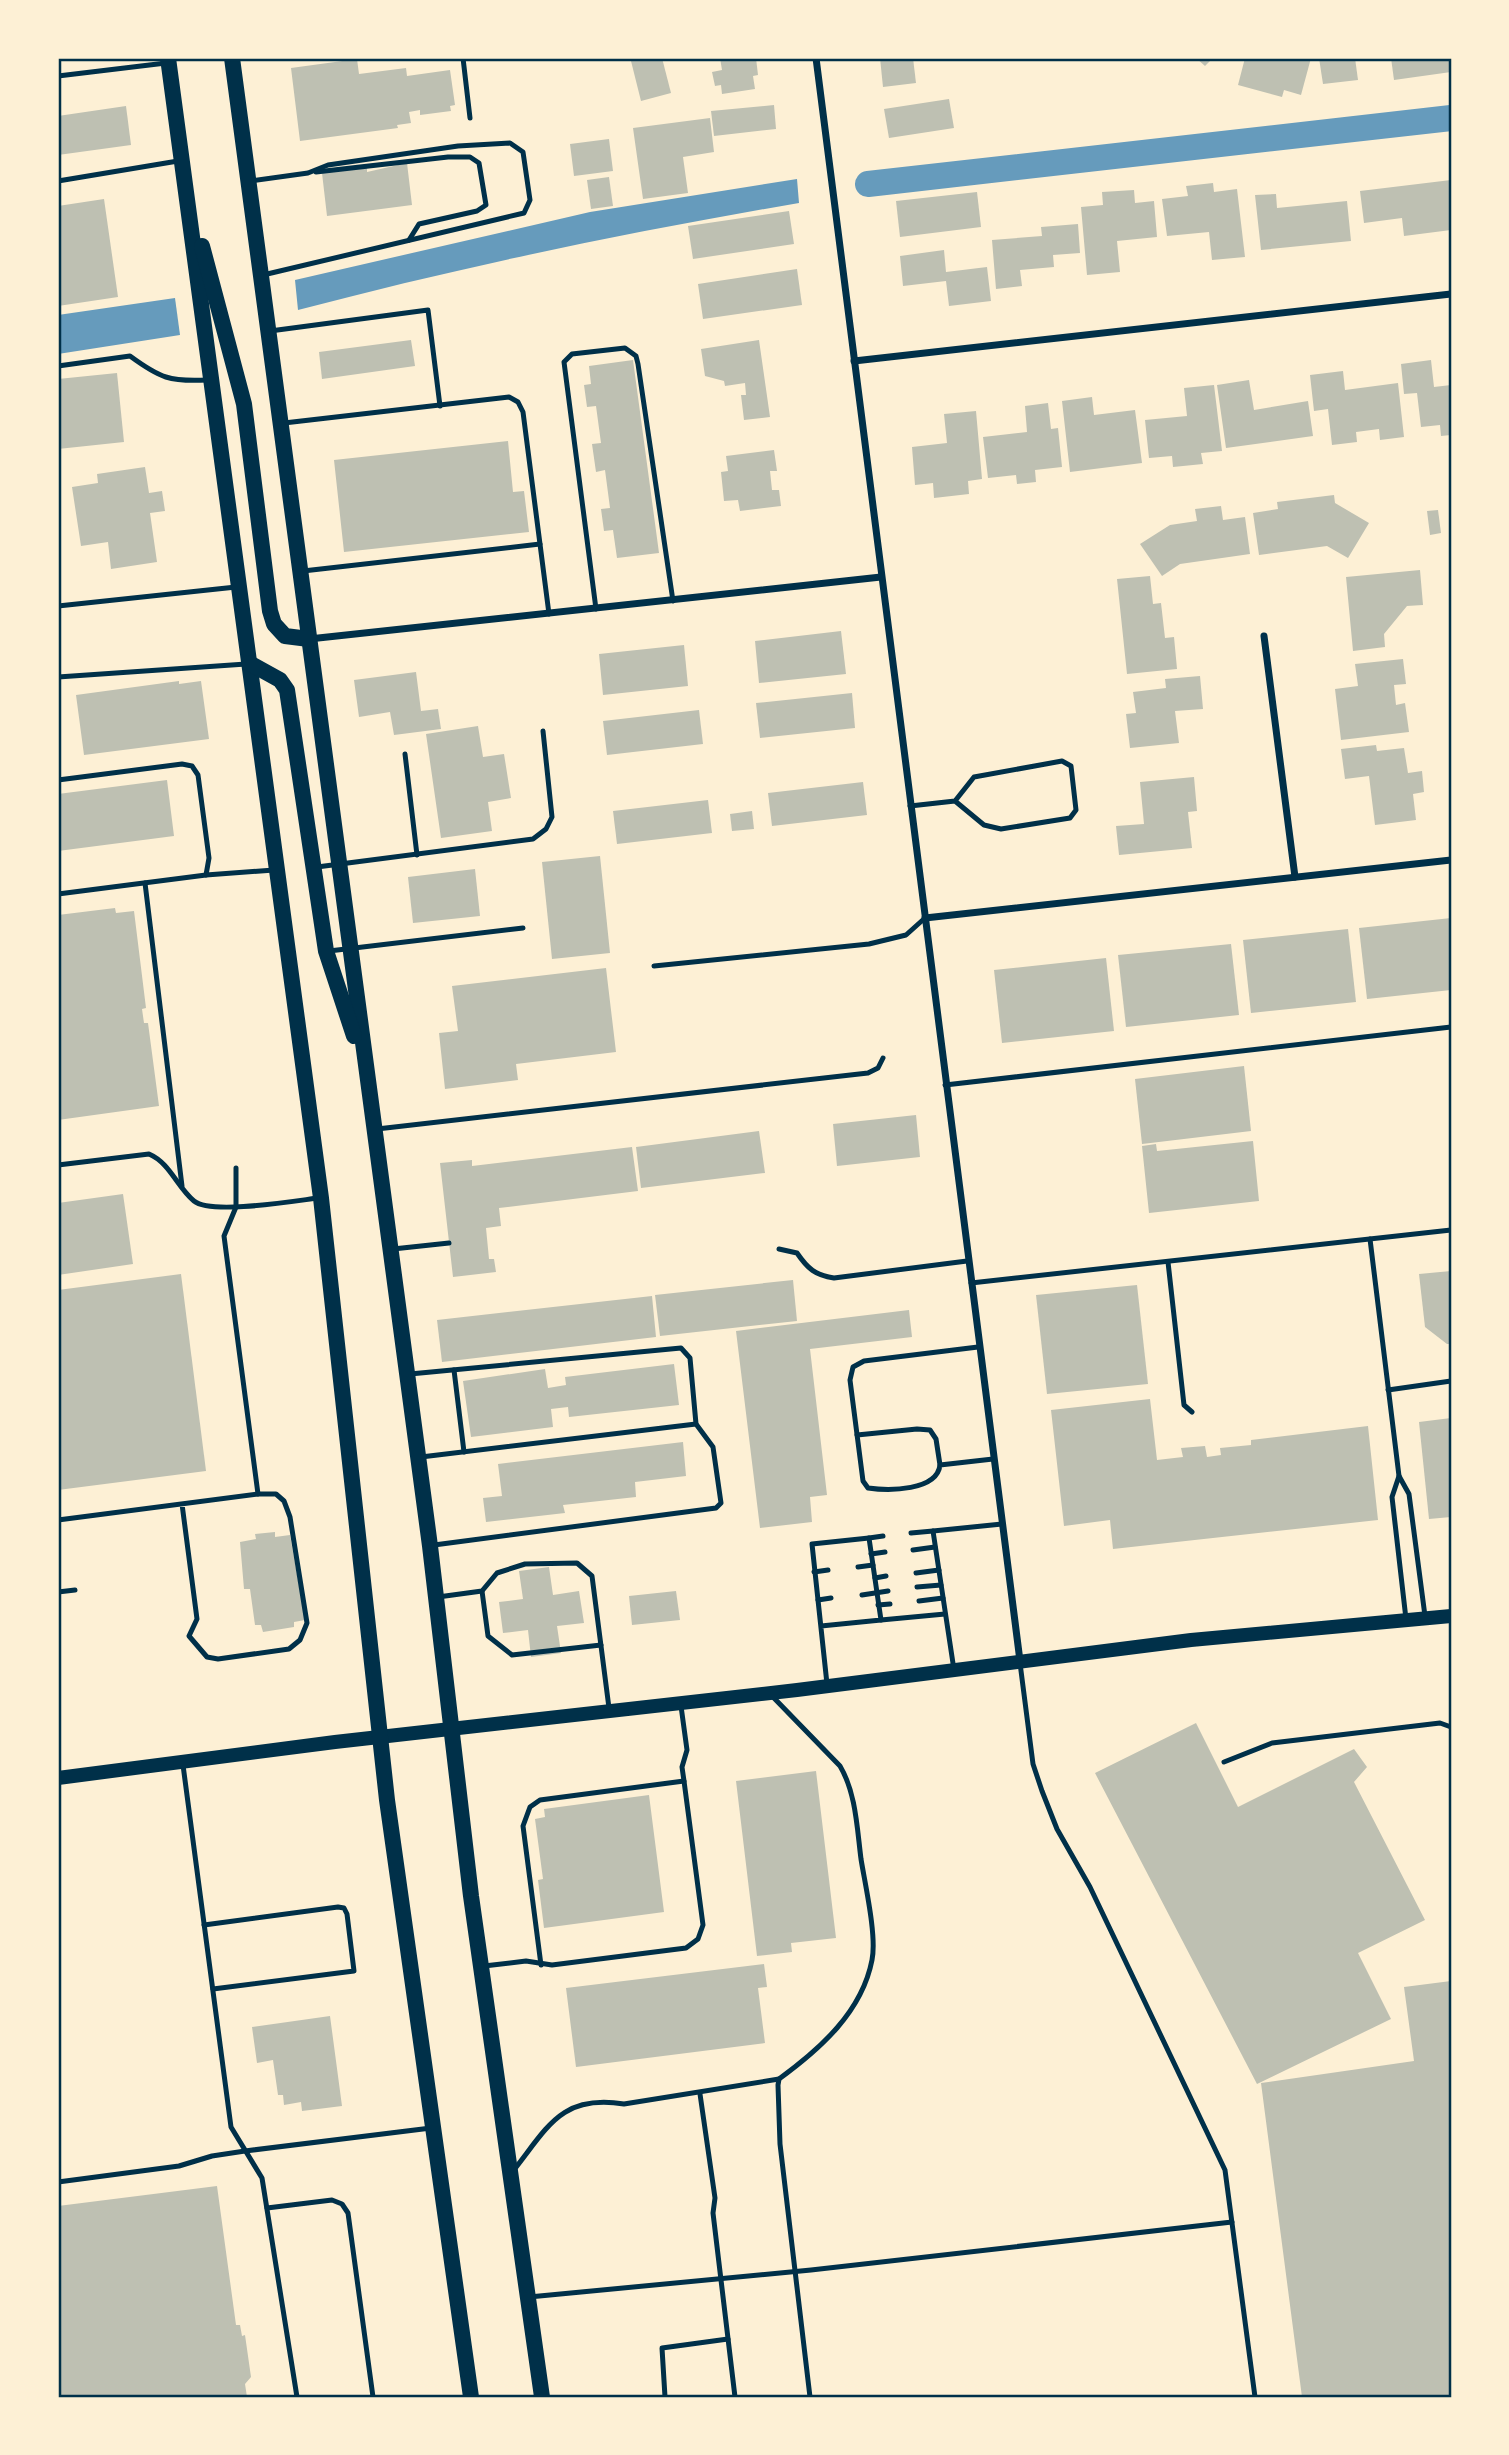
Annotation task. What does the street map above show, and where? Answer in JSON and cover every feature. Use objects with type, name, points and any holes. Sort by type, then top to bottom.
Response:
[{"type":"main road","points":[[232,58],[430,1546],[481,1966],[542,2397]]},
{"type":"main road","points":[[168,60],[321,1198],[380,1737],[431,2128],[471,2397]]},
{"type":"main road","points":[[184,180],[244,404],[270,611],[274,624],[285,636],[309,639]]},
{"type":"main road","points":[[249,663],[280,680],[286,690],[326,951],[366,1072]]},
{"type":"main road","points":[[58,1778],[380,1737],[827,1687],[1191,1640],[1451,1616]]},
{"type":"street","points":[[816,58],[1020,1662]]},
{"type":"street","points":[[855,361],[1451,294]]},
{"type":"street","points":[[309,639],[881,577]]},
{"type":"street","points":[[1264,636],[1295,877]]},
{"type":"street","points":[[925,918],[1451,860]]},
{"type":"lane","points":[[463,58],[470,118]]},
{"type":"lane","points":[[58,76],[168,60]]},
{"type":"lane","points":[[260,276],[524,213],[530,200],[523,152],[510,143],[458,146],[328,165],[306,174]]},
{"type":"lane","points":[[247,182],[448,157],[470,157],[480,163],[486,205],[477,211],[419,224],[409,240]]},
{"type":"lane","points":[[58,181],[182,160]]},
{"type":"lane","points":[[270,331],[428,310],[440,406]]},
{"type":"lane","points":[[596,610],[564,362],[572,355],[625,348],[636,356],[638,364],[673,601]]},
{"type":"lane","points":[[58,366],[130,356],[155,374],[175,382],[211,380]]},
{"type":"lane","points":[[280,424],[509,397],[518,402],[523,412],[549,614]]},
{"type":"lane","points":[[300,571],[540,544]]},
{"type":"lane","points":[[58,607],[239,587]]},
{"type":"lane","points":[[58,677],[249,663]]},
{"type":"lane","points":[[314,867],[519,843],[533,839],[546,830],[552,817],[543,731]]},
{"type":"lane","points":[[405,754],[417,855]]},
{"type":"lane","points":[[910,806],[955,801],[974,777],[1062,761],[1071,766],[1076,810],[1070,818],[1001,829],[984,825],[955,801]]},
{"type":"lane","points":[[58,780],[182,764],[192,766],[198,775],[209,858],[206,875]]},
{"type":"lane","points":[[58,894],[206,875],[277,870]]},
{"type":"lane","points":[[145,883],[182,1186]]},
{"type":"lane","points":[[653,966],[869,944],[906,935],[925,918]]},
{"type":"lane","points":[[326,951],[523,928]]},
{"type":"lane","points":[[945,1085],[1451,1027]]},
{"type":"lane","points":[[374,1129],[869,1073],[878,1068],[883,1058]]},
{"type":"lane","points":[[58,1165],[149,1154],[159,1159],[194,1202],[204,1205],[236,1207],[321,1198]]},
{"type":"lane","points":[[236,1168],[236,1207],[224,1236],[258,1494]]},
{"type":"lane","points":[[970,1283],[1451,1230]]},
{"type":"lane","points":[[1370,1239],[1399,1476],[1409,1494],[1425,1619]]},
{"type":"lane","points":[[390,1249],[449,1242]]},
{"type":"lane","points":[[779,1249],[797,1253],[808,1269],[819,1276],[834,1278],[967,1261]]},
{"type":"lane","points":[[1168,1262],[1185,1405],[1192,1412]]},
{"type":"lane","points":[[856,1435],[930,1430],[936,1439],[940,1465],[939,1474],[933,1481],[868,1488],[863,1481],[856,1435],[850,1380],[853,1367],[864,1361],[978,1347]]},
{"type":"lane","points":[[407,1374],[681,1348],[690,1358],[696,1424],[713,1447],[721,1503],[716,1508],[430,1546]]},
{"type":"lane","points":[[454,1370],[464,1452]]},
{"type":"lane","points":[[1388,1390],[1451,1381]]},
{"type":"lane","points":[[418,1457],[696,1424]]},
{"type":"lane","points":[[940,1465],[993,1459]]},
{"type":"lane","points":[[1399,1476],[1392,1497],[1406,1620]]},
{"type":"lane","points":[[58,1520],[258,1494],[276,1494],[284,1501],[290,1517],[307,1623],[300,1640],[289,1650],[218,1660],[207,1657],[189,1636],[197,1619],[182,1504]]},
{"type":"lane","points":[[911,1533],[1002,1524]]},
{"type":"lane","points":[[933,1531],[954,1671]]},
{"type":"lane","points":[[827,1687],[812,1544],[883,1536]]},
{"type":"lane","points":[[869,1538],[881,1620]]},
{"type":"lane","points":[[913,1549],[935,1547]]},
{"type":"lane","points":[[871,1554],[885,1552]]},
{"type":"lane","points":[[435,1598],[482,1591],[497,1573],[525,1564],[577,1563],[592,1576],[609,1711]]},
{"type":"lane","points":[[858,1567],[873,1565]]},
{"type":"lane","points":[[814,1572],[828,1570]]},
{"type":"lane","points":[[916,1573],[939,1570]]},
{"type":"lane","points":[[875,1578],[886,1576]]},
{"type":"lane","points":[[918,1587],[941,1584]]},
{"type":"lane","points":[[58,1592],[75,1590]]},
{"type":"lane","points":[[482,1591],[488,1636],[512,1655],[601,1645]]},
{"type":"lane","points":[[862,1595],[888,1591]]},
{"type":"lane","points":[[818,1600],[831,1598]]},
{"type":"lane","points":[[919,1601],[943,1598]]},
{"type":"lane","points":[[878,1605],[890,1604]]},
{"type":"lane","points":[[821,1626],[945,1614]]},
{"type":"lane","points":[[1020,1662],[1033,1764],[1041,1791],[1057,1829],[1090,1887],[1225,2170],[1255,2397]]},
{"type":"lane","points":[[510,2174],[552,2122],[565,2111],[588,2102],[624,2104],[700,2094],[779,2079],[831,2037],[855,2000],[873,1958],[854,1808],[847,1777],[840,1766],[770,1693]]},
{"type":"lane","points":[[481,1966],[526,1961],[541,1965],[686,1948],[698,1939],[703,1925],[682,1767],[687,1750],[681,1703]]},
{"type":"lane","points":[[1224,1762],[1272,1743],[1440,1723],[1451,1727]]},
{"type":"lane","points":[[182,1762],[231,2127],[262,2178],[297,2397]]},
{"type":"lane","points":[[541,1965],[523,1826],[530,1807],[540,1800],[684,1781]]},
{"type":"lane","points":[[204,1925],[338,1907],[344,1908],[347,1914],[354,1971],[213,1989]]},
{"type":"lane","points":[[779,2079],[780,2144],[810,2397]]},
{"type":"lane","points":[[700,2094],[715,2198],[713,2213],[735,2397]]},
{"type":"lane","points":[[58,2182],[179,2166],[212,2156],[245,2151],[431,2128]]},
{"type":"lane","points":[[267,2208],[332,2200],[341,2204],[348,2213],[373,2397]]},
{"type":"lane","points":[[529,2297],[795,2271],[1232,2222]]},
{"type":"lane","points":[[665,2397],[662,2348],[728,2339]]},
{"type":"water","points":[[797,179],[799,203],[547,251],[298,310],[295,280],[590,212]]},
{"type":"water","points":[[175,298],[180,335],[58,354],[58,315]]},
{"type":"building","points":[[662,58],[671,93],[641,101],[631,61]]},
{"type":"building","points":[[720,58],[756,58],[758,75],[753,76],[755,89],[722,94],[721,85],[715,86],[712,72],[722,70]]},
{"type":"building","points":[[880,58],[913,58],[916,83],[883,87]]},
{"type":"building","points":[[1196,58],[1213,58],[1205,66]]},
{"type":"building","points":[[1245,58],[1311,58],[1301,95],[1284,90],[1282,97],[1238,85]]},
{"type":"building","points":[[1319,58],[1355,58],[1358,80],[1323,84]]},
{"type":"building","points":[[1391,58],[1451,58],[1451,72],[1394,80]]},
{"type":"building","points":[[357,59],[359,74],[406,68],[407,76],[450,70],[455,105],[450,106],[451,111],[420,115],[420,110],[409,112],[411,123],[397,125],[398,128],[300,141],[291,68]]},
{"type":"building","points":[[949,99],[954,128],[889,138],[884,109]]},
{"type":"building","points":[[774,105],[776,129],[714,136],[711,111]]},
{"type":"building","points":[[126,106],[131,145],[58,155],[58,116]]},
{"type":"building","points":[[710,118],[714,152],[683,157],[688,193],[643,199],[633,128]]},
{"type":"building","points":[[609,139],[613,171],[574,176],[570,144]]},
{"type":"building","points":[[407,163],[412,205],[327,216],[322,173],[367,168],[367,172]]},
{"type":"building","points":[[609,177],[613,206],[591,209],[587,180]]},
{"type":"building","points":[[1451,180],[1451,230],[1404,236],[1402,218],[1364,223],[1360,191]]},
{"type":"building","points":[[1213,183],[1214,192],[1237,189],[1245,257],[1212,260],[1209,232],[1167,236],[1162,199],[1188,196],[1186,186]]},
{"type":"building","points":[[1134,190],[1135,203],[1154,201],[1157,237],[1117,241],[1120,272],[1087,275],[1081,207],[1103,205],[1102,192]]},
{"type":"building","points":[[977,192],[981,227],[900,237],[896,201]]},
{"type":"building","points":[[1276,194],[1277,208],[1347,201],[1351,241],[1261,250],[1255,195]]},
{"type":"building","points":[[104,199],[118,297],[58,306],[58,206]]},
{"type":"building","points":[[789,211],[794,244],[693,259],[688,226]]},
{"type":"building","points":[[1078,224],[1080,253],[1053,255],[1054,267],[1020,270],[1022,286],[996,289],[992,240],[1042,236],[1041,227]]},
{"type":"building","points":[[944,250],[946,272],[987,267],[991,301],[949,306],[946,281],[903,286],[900,256]]},
{"type":"building","points":[[797,269],[802,305],[703,319],[698,284]]},
{"type":"building","points":[[411,340],[415,366],[322,379],[319,352]]},
{"type":"building","points":[[759,340],[770,417],[744,420],[741,395],[746,395],[745,383],[725,386],[724,381],[705,376],[701,349]]},
{"type":"building","points":[[633,360],[659,553],[617,558],[613,530],[604,531],[601,509],[610,508],[605,470],[596,472],[592,444],[601,443],[596,406],[587,407],[584,385],[591,384],[589,366]]},
{"type":"building","points":[[1431,360],[1434,387],[1451,385],[1451,435],[1441,436],[1440,425],[1421,427],[1417,393],[1404,394],[1401,364]]},
{"type":"building","points":[[1343,371],[1345,390],[1398,383],[1404,437],[1380,440],[1379,429],[1356,432],[1357,442],[1332,445],[1328,409],[1314,411],[1310,375]]},
{"type":"building","points":[[117,373],[124,442],[58,449],[58,379]]},
{"type":"building","points":[[1249,380],[1254,410],[1308,401],[1313,436],[1226,448],[1217,385]]},
{"type":"building","points":[[1214,385],[1222,451],[1201,453],[1203,464],[1173,467],[1172,456],[1149,458],[1145,420],[1187,416],[1184,388]]},
{"type":"building","points":[[1092,397],[1094,415],[1135,410],[1142,463],[1070,472],[1062,401]]},
{"type":"building","points":[[1048,403],[1051,429],[1058,428],[1062,467],[1035,470],[1036,482],[1017,484],[1016,475],[988,478],[983,437],[1027,432],[1025,406]]},
{"type":"building","points":[[976,411],[982,479],[968,481],[969,494],[934,498],[933,483],[915,485],[912,447],[947,443],[944,414]]},
{"type":"building","points":[[508,441],[513,492],[524,491],[529,532],[344,552],[334,460]]},
{"type":"building","points":[[774,450],[777,471],[770,471],[772,490],[779,490],[781,506],[740,511],[738,500],[724,501],[721,472],[728,471],[726,456]]},
{"type":"building","points":[[145,467],[149,493],[162,491],[165,511],[150,513],[157,562],[111,569],[108,542],[81,546],[72,487],[98,483],[97,474]]},
{"type":"building","points":[[1334,495],[1335,503],[1369,523],[1348,558],[1327,546],[1259,555],[1253,513],[1278,509],[1277,502]]},
{"type":"building","points":[[1221,506],[1223,520],[1245,517],[1250,554],[1180,564],[1162,576],[1140,544],[1170,525],[1197,521],[1195,509]]},
{"type":"building","points":[[1438,510],[1441,533],[1430,535],[1427,511]]},
{"type":"building","points":[[1420,570],[1423,605],[1407,606],[1384,634],[1385,647],[1353,651],[1346,577]]},
{"type":"building","points":[[1150,576],[1153,604],[1161,603],[1165,638],[1174,637],[1177,669],[1127,674],[1117,579]]},
{"type":"building","points":[[841,631],[846,674],[759,683],[755,641]]},
{"type":"building","points":[[684,645],[688,686],[603,695],[599,654]]},
{"type":"building","points":[[1403,659],[1406,684],[1394,685],[1396,705],[1405,703],[1409,732],[1341,740],[1335,689],[1358,686],[1355,664]]},
{"type":"building","points":[[416,672],[421,711],[438,709],[441,729],[394,735],[390,712],[359,717],[354,680]]},
{"type":"building","points":[[1200,676],[1203,709],[1175,711],[1179,743],[1130,748],[1126,714],[1136,713],[1133,692],[1166,688],[1165,679]]},
{"type":"building","points":[[179,681],[179,684],[201,681],[209,739],[84,755],[76,695]]},
{"type":"building","points":[[852,693],[855,728],[760,738],[756,703]]},
{"type":"building","points":[[699,710],[703,744],[607,755],[603,721]]},
{"type":"building","points":[[478,726],[483,757],[504,754],[511,798],[488,802],[492,831],[441,838],[426,734]]},
{"type":"building","points":[[1376,745],[1377,751],[1404,748],[1408,773],[1422,771],[1424,792],[1413,794],[1416,820],[1375,825],[1369,776],[1345,779],[1341,749]]},
{"type":"building","points":[[1194,777],[1197,811],[1188,812],[1192,848],[1119,855],[1116,826],[1144,824],[1140,782]]},
{"type":"building","points":[[167,780],[174,836],[58,851],[58,794]]},
{"type":"building","points":[[863,782],[867,815],[772,826],[768,793]]},
{"type":"building","points":[[708,800],[712,833],[617,844],[613,811]]},
{"type":"building","points":[[752,811],[754,829],[732,831],[730,814]]},
{"type":"building","points":[[600,856],[610,953],[552,959],[542,862]]},
{"type":"building","points":[[475,869],[480,916],[413,923],[408,877]]},
{"type":"building","points":[[115,908],[116,913],[134,911],[146,1008],[142,1009],[144,1023],[148,1023],[159,1106],[58,1120],[58,915]]},
{"type":"building","points":[[1451,918],[1451,990],[1367,999],[1359,928]]},
{"type":"building","points":[[1348,929],[1356,1002],[1251,1013],[1243,940]]},
{"type":"building","points":[[1231,944],[1239,1015],[1126,1027],[1118,955]]},
{"type":"building","points":[[1106,958],[1114,1031],[1002,1043],[994,970]]},
{"type":"building","points":[[606,968],[616,1052],[516,1064],[518,1080],[445,1089],[439,1033],[458,1031],[452,986]]},
{"type":"building","points":[[1244,1066],[1251,1131],[1142,1144],[1135,1079]]},
{"type":"building","points":[[916,1115],[920,1157],[837,1166],[833,1124]]},
{"type":"building","points":[[759,1131],[765,1173],[641,1188],[636,1147]]},
{"type":"building","points":[[1253,1141],[1259,1201],[1149,1213],[1142,1146],[1156,1144],[1157,1151]]},
{"type":"building","points":[[632,1147],[638,1191],[499,1208],[501,1226],[486,1228],[489,1259],[494,1259],[496,1272],[453,1277],[440,1163],[472,1160],[472,1166]]},
{"type":"building","points":[[123,1194],[133,1264],[58,1275],[58,1203]]},
{"type":"building","points":[[1451,1271],[1451,1344],[1447,1344],[1425,1327],[1419,1274]]},
{"type":"building","points":[[181,1274],[206,1471],[58,1490],[58,1290]]},
{"type":"building","points":[[793,1280],[797,1321],[660,1336],[655,1295]]},
{"type":"building","points":[[1137,1285],[1148,1384],[1047,1394],[1036,1295]]},
{"type":"building","points":[[652,1296],[656,1337],[442,1362],[437,1320]]},
{"type":"building","points":[[909,1310],[912,1337],[810,1349],[827,1495],[810,1497],[812,1522],[760,1528],[736,1331]]},
{"type":"building","points":[[674,1364],[679,1405],[569,1417],[568,1407],[551,1409],[553,1427],[471,1437],[463,1381],[545,1369],[548,1388],[566,1385],[565,1377]]},
{"type":"building","points":[[1150,1399],[1157,1460],[1183,1457],[1181,1448],[1205,1446],[1207,1457],[1221,1455],[1220,1448],[1251,1445],[1251,1440],[1368,1426],[1378,1520],[1113,1549],[1110,1520],[1064,1526],[1051,1410]]},
{"type":"building","points":[[1451,1418],[1451,1517],[1429,1519],[1419,1422]]},
{"type":"building","points":[[683,1442],[686,1476],[635,1482],[636,1497],[563,1505],[565,1513],[486,1522],[483,1498],[502,1496],[498,1464]]},
{"type":"building","points":[[275,1532],[275,1537],[290,1535],[305,1620],[294,1622],[294,1627],[263,1632],[261,1625],[255,1625],[250,1589],[244,1589],[240,1542],[256,1539],[255,1534]]},
{"type":"building","points":[[549,1567],[553,1595],[579,1591],[584,1623],[557,1626],[561,1653],[531,1657],[528,1630],[503,1633],[499,1602],[523,1599],[519,1571]]},
{"type":"building","points":[[676,1591],[680,1620],[632,1625],[629,1596]]},
{"type":"building","points":[[1196,1723],[1238,1807],[1354,1749],[1367,1767],[1354,1782],[1425,1920],[1358,1953],[1391,2019],[1257,2084],[1095,1773]]},
{"type":"building","points":[[816,1771],[836,1938],[791,1943],[792,1952],[757,1956],[736,1781]]},
{"type":"building","points":[[649,1795],[664,1912],[544,1928],[538,1880],[543,1879],[535,1819],[545,1817],[544,1809]]},
{"type":"building","points":[[764,1964],[767,1987],[758,1988],[765,2043],[576,2067],[566,1988]]},
{"type":"building","points":[[1451,1981],[1451,2397],[1302,2397],[1261,2083],[1414,2061],[1404,1987]]},
{"type":"building","points":[[330,2016],[342,2106],[302,2111],[301,2102],[284,2105],[283,2095],[278,2095],[273,2060],[257,2063],[252,2027]]},
{"type":"building","points":[[217,2186],[236,2325],[240,2325],[242,2336],[245,2335],[251,2377],[245,2384],[247,2397],[58,2397],[58,2206]]},
{"type":"waterway","points":[[868,184],[1451,118]]}]
